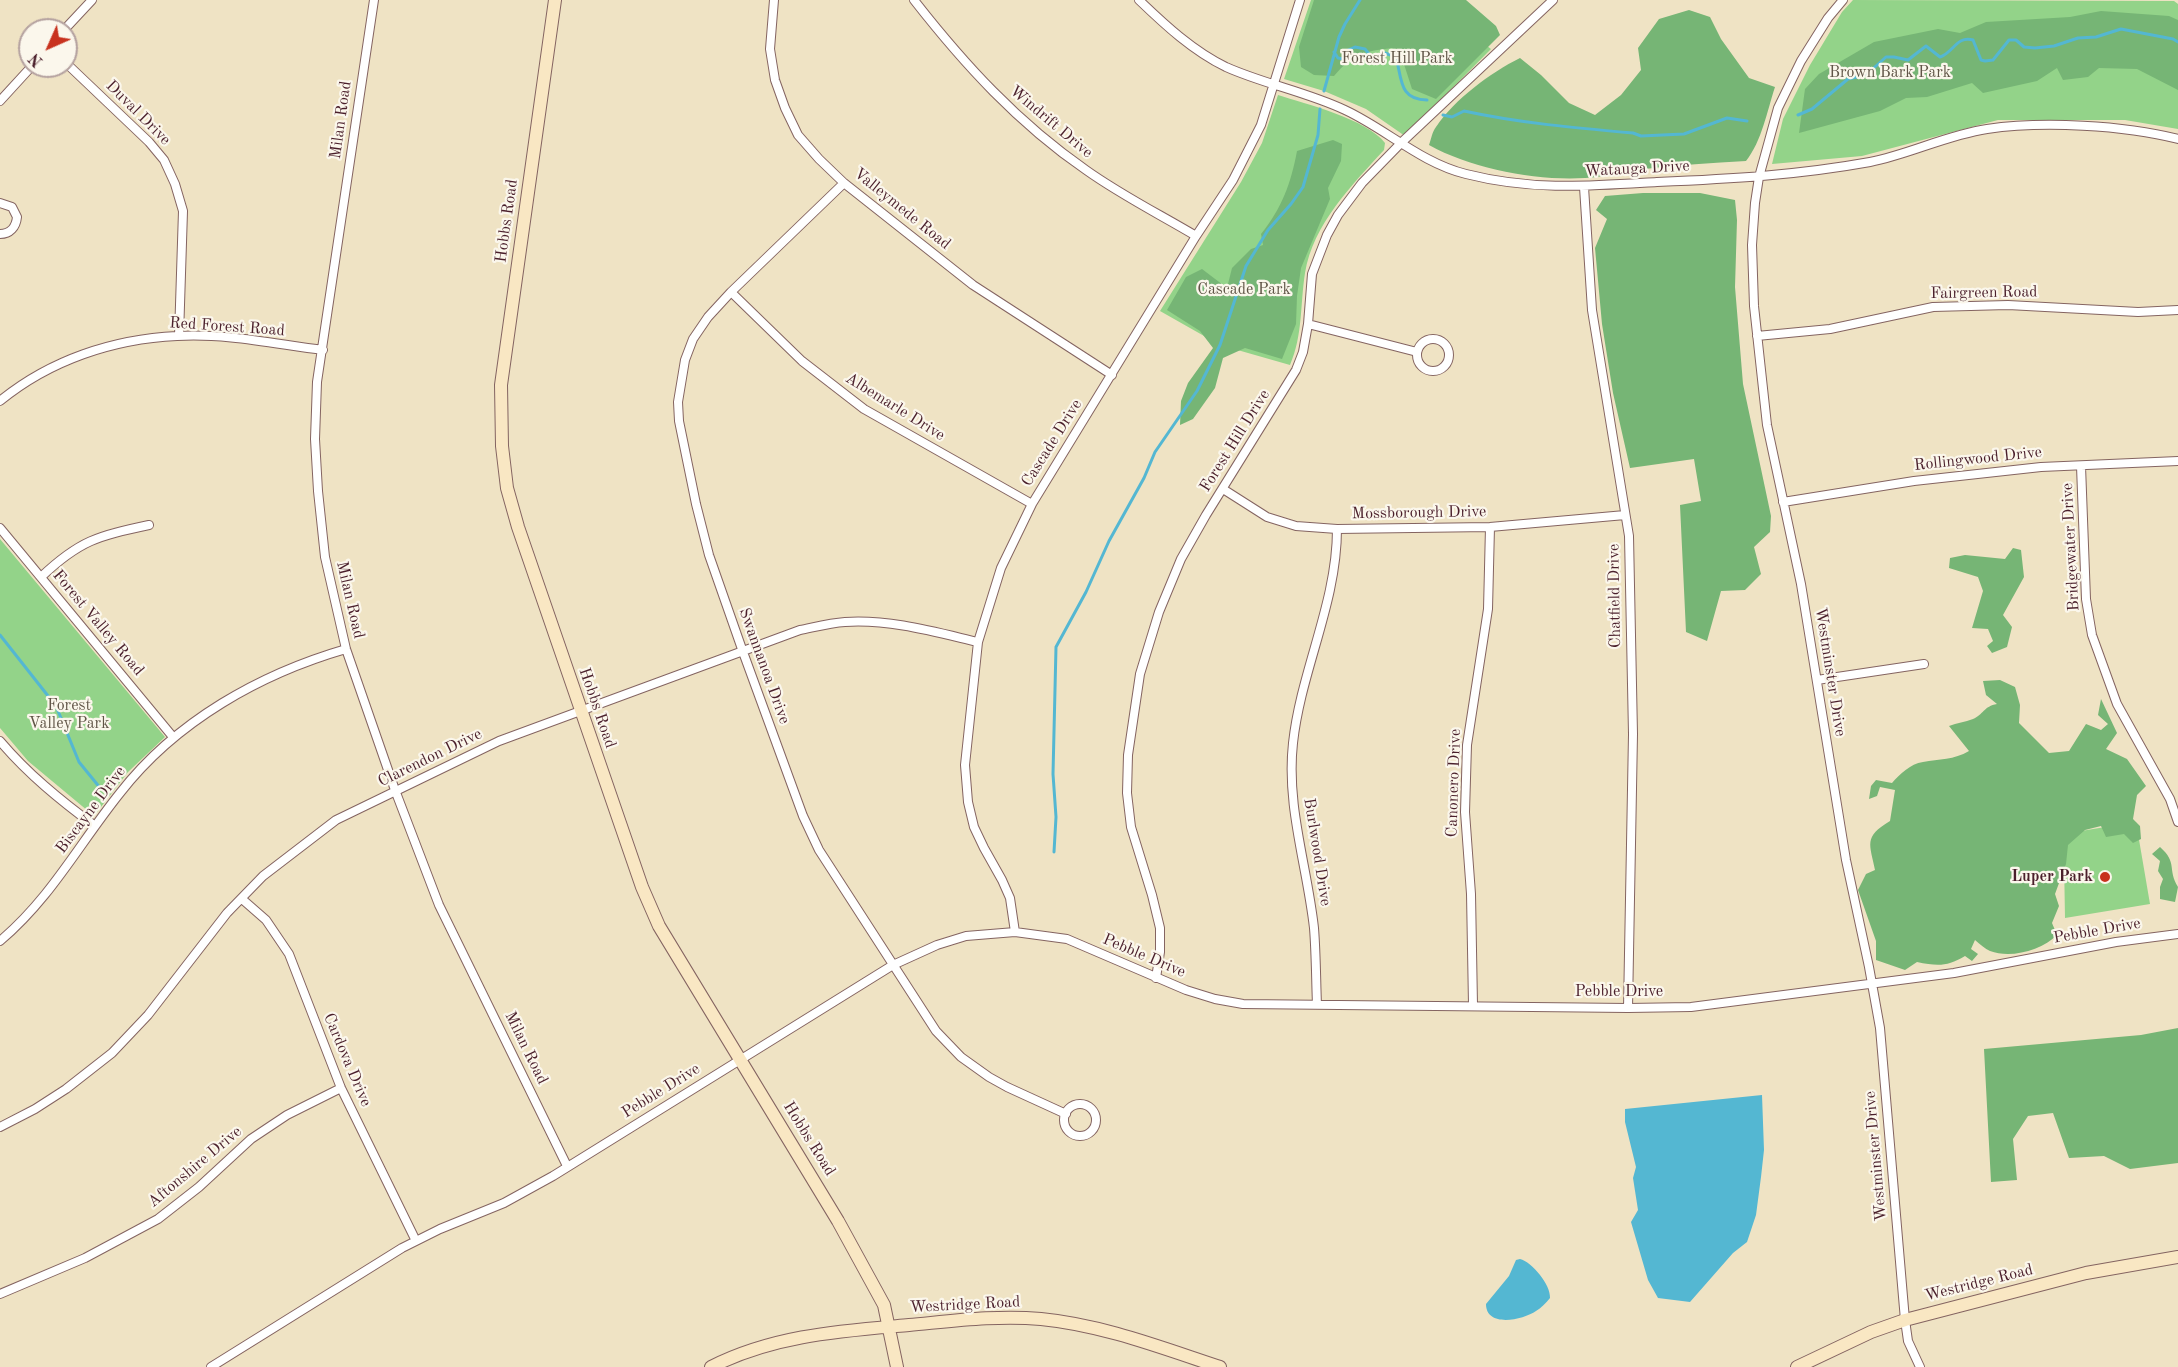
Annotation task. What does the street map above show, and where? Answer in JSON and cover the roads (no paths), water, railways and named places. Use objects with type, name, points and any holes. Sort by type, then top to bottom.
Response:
[{"type":"street","points":[[75,18],[92,0]]},
{"type":"street","name":"Milan Road","points":[[374,0],[317,382],[315,439],[325,557],[346,649],[395,790],[439,905],[567,1166]]},
{"type":"street","name":"Hobbs Road","points":[[555,0],[501,385],[502,446],[507,488],[580,712],[642,886],[659,926],[833,1211],[884,1305],[897,1367]]},
{"type":"street","name":"Valleymede Road","points":[[774,0],[770,48],[775,80],[798,135],[819,159],[844,183],[973,285],[1112,375]]},
{"type":"street","name":"Windrift Drive","points":[[914,0],[981,80],[1048,142],[1115,189],[1196,236]]},
{"type":"street","name":"Watauga Drive","points":[[1139,0],[1169,29],[1225,66],[1342,108],[1370,122],[1428,160],[1463,174],[1517,185],[1584,187],[1787,175],[1875,161],[1986,129],[2032,126],[2137,129],[2178,139]]},
{"type":"street","name":"Cascade Drive","points":[[1015,932],[1010,898],[974,827],[968,802],[965,765],[978,642],[1001,568],[1032,504],[1196,236],[1233,180],[1261,125],[1300,0]]},
{"type":"street","name":"Forest Hill Drive","points":[[1156,978],[1160,952],[1160,928],[1131,827],[1127,793],[1128,755],[1140,674],[1159,612],[1181,560],[1296,370],[1308,324],[1312,274],[1327,235],[1338,215],[1362,183],[1402,142],[1553,0]]},
{"type":"street","name":"Westminster Drive","points":[[1843,0],[1828,18],[1801,61],[1778,108],[1759,177],[1752,245],[1757,336],[1767,425],[1801,584],[1846,860],[1880,1028],[1905,1320],[1908,1341],[1920,1367]]},
{"type":"street","name":"Duval Drive","points":[[78,74],[149,142],[164,160],[175,184],[183,211],[179,336]]},
{"type":"street","points":[[0,101],[21,78]]},
{"type":"street","name":"Swannanoa Drive","points":[[844,183],[731,292],[708,317],[693,339],[679,387],[679,421],[696,504],[709,555],[743,652],[803,816],[819,850],[936,1031],[976,1068],[1007,1087],[1065,1114]]},
{"type":"street","name":"Chatfield Drive","points":[[1584,187],[1592,310],[1629,536],[1633,734],[1628,1008]]},
{"type":"street","points":[[0,203],[12,207],[17,218],[9,232],[0,234]]},
{"type":"street","name":"Albemarle Drive","points":[[731,292],[802,361],[864,409],[1032,504]]},
{"type":"street","name":"Fairgreen Road","points":[[1757,336],[1830,329],[1933,307],[2008,304],[2138,312],[2178,310]]},
{"type":"street","points":[[1308,324],[1417,352]]},
{"type":"street","name":"Red Forest Road","points":[[0,401],[46,369],[75,356],[142,339],[179,336],[229,339],[322,350]]},
{"type":"street","name":"Rollingwood Drive","points":[[1784,501],[1914,481],[2041,467],[2178,461]]},
{"type":"street","name":"Bridgewater Drive","points":[[2081,466],[2086,599],[2092,635],[2117,704],[2170,799],[2178,822]]},
{"type":"street","name":"Mossborough Drive","points":[[1223,489],[1267,517],[1296,526],[1336,529],[1490,527],[1624,515]]},
{"type":"street","points":[[41,577],[78,546],[100,536],[149,525]]},
{"type":"street","name":"Canonero Drive","points":[[1473,1005],[1471,894],[1464,812],[1466,756],[1488,609],[1490,527]]},
{"type":"street","name":"Forest Valley Road","points":[[0,528],[173,737]]},
{"type":"street","name":"Burlwood Drive","points":[[1317,1005],[1314,928],[1293,809],[1293,744],[1299,710],[1331,586],[1337,547],[1336,529]]},
{"type":"street","name":"Clarendon Drive","points":[[0,1127],[66,1089],[112,1053],[148,1015],[227,913],[263,876],[336,820],[395,790],[499,741],[800,630],[845,622],[883,624],[925,630],[978,642]]},
{"type":"street","name":"Biscayne Drive","points":[[0,940],[21,923],[47,895],[121,791],[173,737],[264,680],[322,656],[346,649]]},
{"type":"street","points":[[1817,680],[1924,664]]},
{"type":"street","points":[[0,741],[45,788],[95,826]]},
{"type":"street","name":"Cardova Drive","points":[[242,899],[266,920],[288,954],[341,1088],[416,1241]]},
{"type":"street","name":"Pebble Drive","points":[[211,1367],[416,1241],[504,1203],[567,1166],[893,965],[937,945],[966,936],[1015,932],[1067,939],[1156,978],[1206,996],[1243,1004],[1628,1008],[1691,1007],[1954,973],[2116,942],[2178,934]]},
{"type":"street","name":"Aftonshire Drive","points":[[0,1294],[85,1258],[158,1218],[199,1187],[260,1133],[287,1115],[341,1088]]},
{"type":"street","name":"Westridge Road","points":[[1797,1367],[1871,1332],[1905,1320],[2086,1273],[2178,1257]]},
{"type":"street","name":"Westridge Road","points":[[711,1367],[766,1345],[807,1335],[987,1318],[1041,1319],[1123,1336],[1220,1367]]},
{"type":"water","points":[[1762,1095],[1764,1150],[1756,1215],[1747,1242],[1733,1253],[1690,1302],[1658,1298],[1648,1280],[1631,1222],[1638,1210],[1633,1178],[1636,1167],[1625,1122],[1625,1109]]},
{"type":"water","points":[[1520,1259],[1540,1275],[1550,1298],[1538,1310],[1523,1317],[1498,1319],[1488,1312],[1486,1304],[1509,1276],[1516,1260]]},
{"type":"waterway","points":[[1324,91],[1339,37],[1360,0]]},
{"type":"waterway","points":[[1798,115],[1812,109],[1848,79],[1866,75],[1886,57],[1908,60],[1926,46],[1940,57],[1959,42],[1973,40],[1981,60],[1985,61],[1993,60],[2009,40],[2016,40],[2024,47],[2035,48],[2054,46],[2078,38],[2096,37],[2121,29],[2173,39],[2178,42]]},
{"type":"waterway","points":[[1334,52],[1338,58],[1343,59],[1346,51],[1355,47],[1365,49],[1373,59],[1385,53],[1396,57],[1406,92],[1418,99],[1427,100]]},
{"type":"waterway","points":[[1054,852],[1056,647],[1086,592],[1109,541],[1144,478],[1155,452],[1197,391],[1220,345],[1246,266],[1268,230],[1303,187],[1318,135],[1320,109]]},
{"type":"waterway","points":[[1443,115],[1452,117],[1464,111],[1527,122],[1633,133],[1641,136],[1684,134],[1727,118],[1747,121]]},
{"type":"waterway","points":[[0,635],[56,706],[79,762],[101,789]]},
{"type":"place","name":"Luper Park","points":[[2105,877]]},
{"type":"park label","name":"Forest Hill Park","points":[[1397,59]]},
{"type":"park label","name":"Brown Bark Park","points":[[1890,73]]},
{"type":"park label","name":"Cascade Park","points":[[1244,290]]},
{"type":"park label","name":"Forest Valley Park","points":[[69,715]]}]
